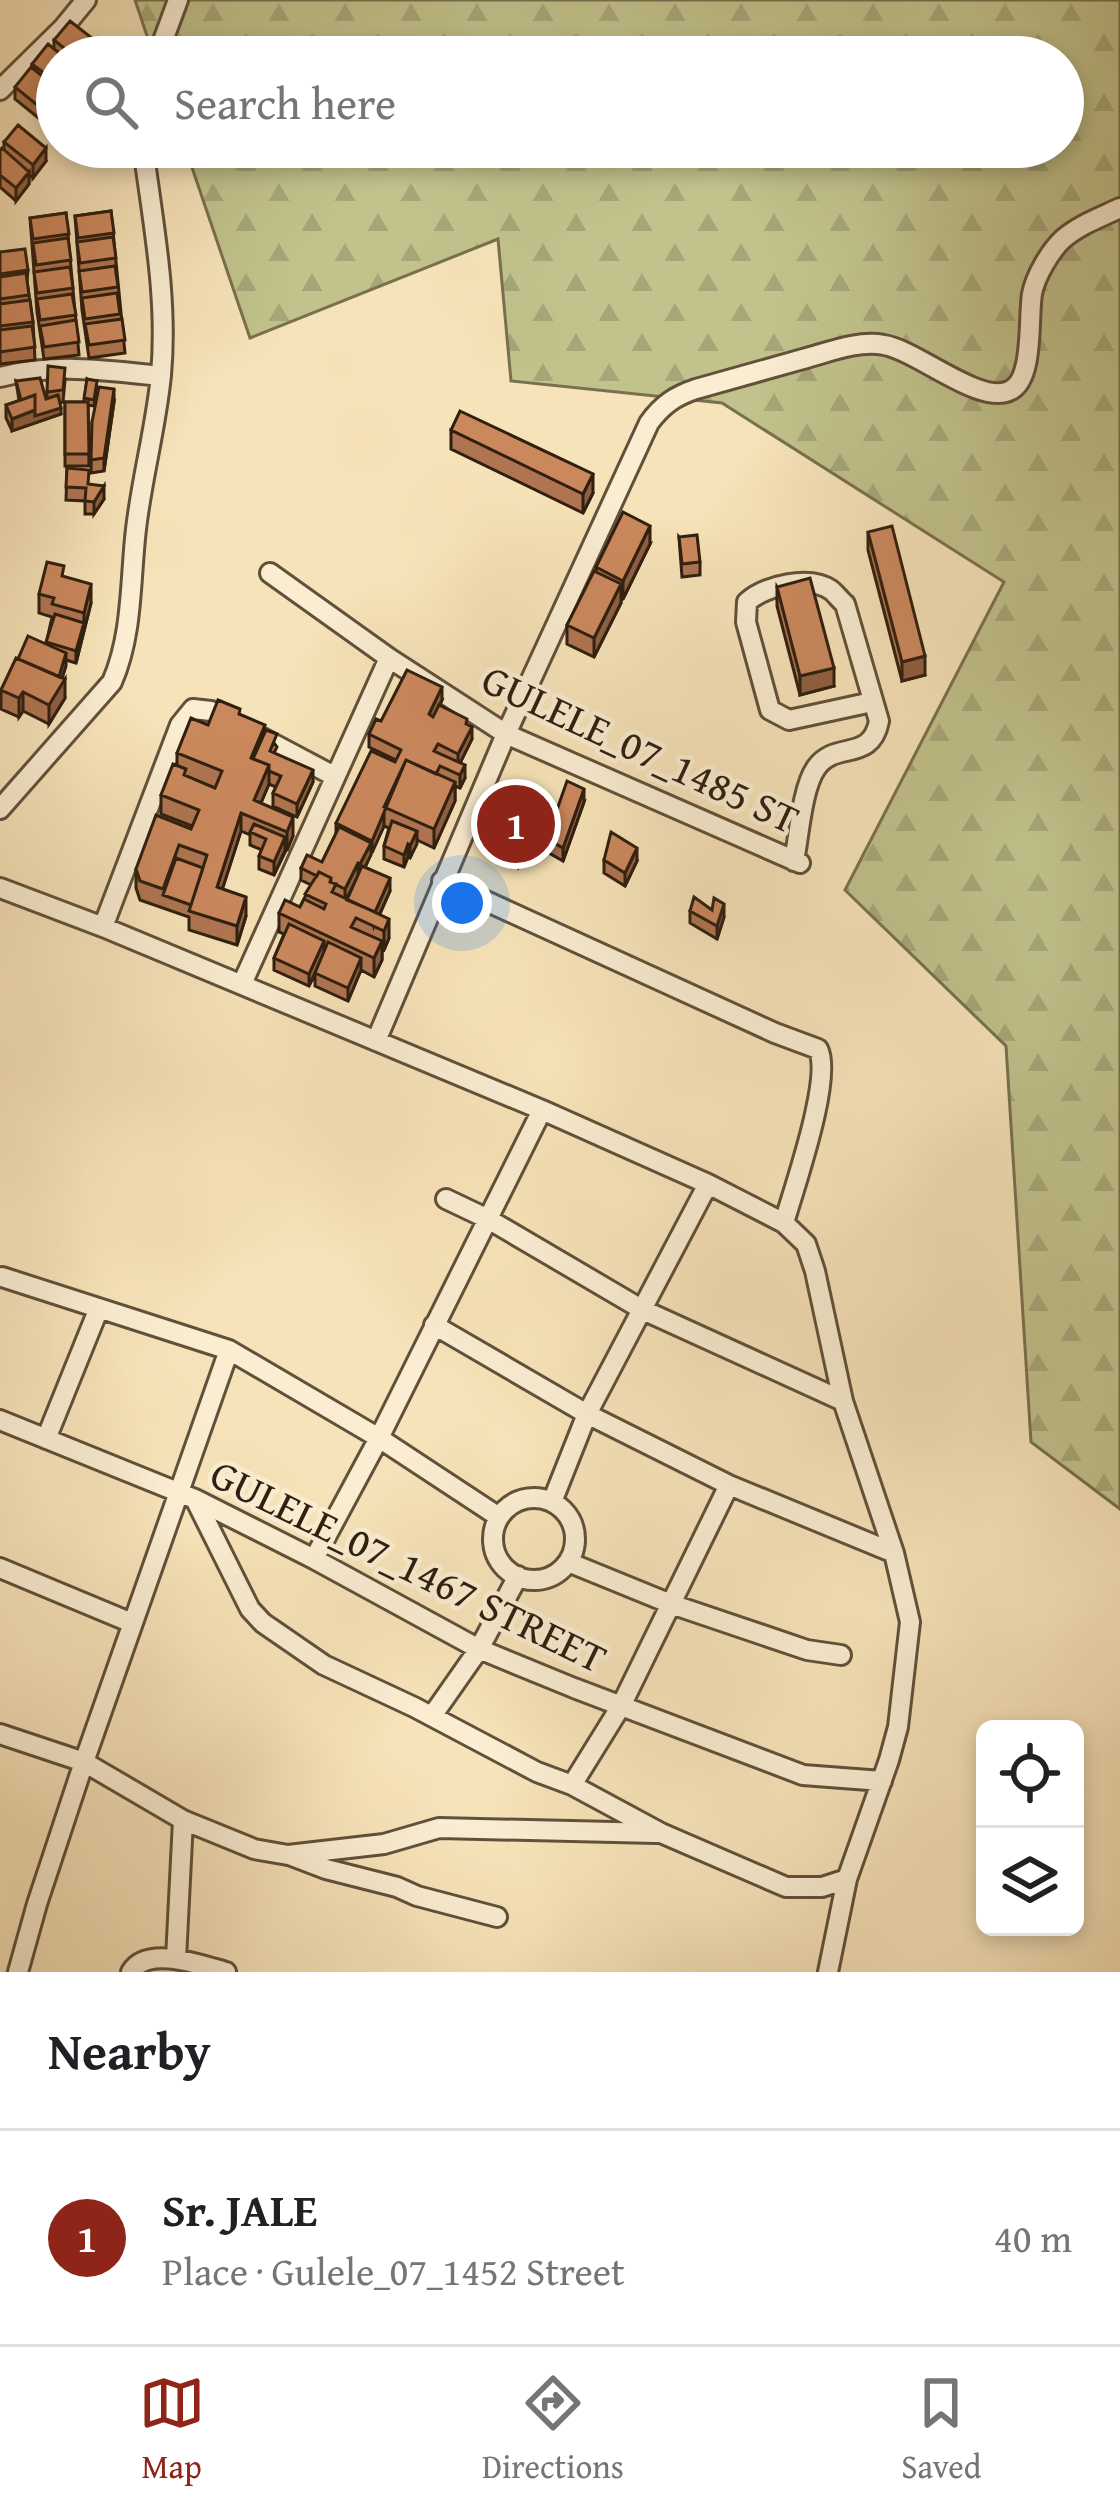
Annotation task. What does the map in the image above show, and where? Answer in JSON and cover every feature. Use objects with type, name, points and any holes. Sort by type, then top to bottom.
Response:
[{"type":"street","points":[[55,36],[86,0]]},
{"type":"street","points":[[165,36],[178,0]]},
{"type":"street","points":[[0,90],[36,55]]},
{"type":"street","points":[[0,809],[112,682],[123,657],[163,322],[146,168]]},
{"type":"street","points":[[376,1041],[506,734],[658,410],[675,396],[697,388],[852,346],[880,344],[904,350],[977,388],[1011,391],[1023,379],[1033,289],[1046,264],[1062,239],[1120,208]]},
{"type":"street","points":[[0,377],[25,370],[77,367],[160,376]]},
{"type":"street","name":"GULELE_07_1485 ST","points":[[270,573],[506,734],[800,863],[810,781],[817,765],[830,755],[865,747],[877,734],[879,722],[872,702]]},
{"type":"street","points":[[815,584],[832,590],[844,604],[872,702],[790,720],[770,710],[746,622],[747,602],[765,590],[795,585],[815,584]]},
{"type":"street","points":[[242,984],[389,658]]},
{"type":"street","points":[[103,927],[181,724],[193,709],[211,711],[334,776]]},
{"type":"street","points":[[442,881],[775,1034],[818,1049],[824,1059],[822,1084],[784,1223]]},
{"type":"street","points":[[0,888],[542,1110],[708,1184],[784,1223],[806,1244],[843,1401],[894,1553],[910,1622],[898,1727],[847,1879],[828,1972]]},
{"type":"street","points":[[314,1559],[542,1110]]},
{"type":"street","points":[[551,1502],[587,1414],[708,1184]]},
{"type":"street","points":[[446,1199],[643,1310],[843,1401]]},
{"type":"street","points":[[2,1277],[229,1349],[379,1438],[499,1517]]},
{"type":"street","points":[[46,1438],[99,1308]]},
{"type":"street","points":[[434,1325],[587,1414],[729,1485],[894,1553]]},
{"type":"street","points":[[18,1972],[132,1623],[187,1496],[229,1349]]},
{"type":"street","name":"GULELE_07_1467 STREET","points":[[0,1420],[187,1496],[479,1649],[803,1775],[882,1781]]},
{"type":"street","points":[[572,1785],[621,1706],[729,1485]]},
{"type":"street","points":[[187,1496],[250,1609],[263,1624],[324,1665],[661,1833],[786,1887],[822,1887],[847,1879]]},
{"type":"street","points":[[518,1501],[551,1502],[572,1524],[568,1562],[545,1578],[518,1576],[497,1558],[493,1544],[499,1517],[518,1501]]},
{"type":"street","points":[[568,1562],[671,1604],[807,1650],[842,1655]]},
{"type":"street","points":[[0,1568],[132,1623]]},
{"type":"street","points":[[431,1716],[479,1649],[518,1576]]},
{"type":"street","points":[[0,1733],[84,1762],[183,1820],[254,1849],[497,1917]]},
{"type":"street","points":[[176,1959],[183,1820]]},
{"type":"street","points":[[288,1855],[385,1844],[439,1828],[661,1833]]},
{"type":"street","points":[[131,1972],[141,1960],[176,1959],[226,1972]]},
{"type":"green space","points":[[135,0],[1120,0],[1120,1509],[1031,1442],[1006,1046],[845,890],[1004,582],[722,403],[511,381],[498,239],[250,338],[192,168],[1084,168],[1084,36],[147,36]]},
{"type":"building","points":[[70,21],[89,36],[57,36]]},
{"type":"building","points":[[31,67],[36,71],[36,104],[15,87]]},
{"type":"building","points":[[18,125],[36,140],[36,161],[33,165],[4,142]]},
{"type":"building","points":[[2,148],[29,172],[16,188],[0,175]]},
{"type":"building","points":[[111,211],[114,233],[78,238],[75,216]]},
{"type":"building","points":[[66,213],[69,234],[33,239],[30,218]]},
{"type":"building","points":[[113,237],[116,258],[80,263],[77,242]]},
{"type":"building","points":[[68,238],[71,260],[36,265],[33,243]]},
{"type":"building","points":[[25,249],[28,270],[0,274],[0,252]]},
{"type":"building","points":[[115,266],[118,287],[82,292],[79,271]]},
{"type":"building","points":[[70,267],[73,288],[37,293],[34,272]]},
{"type":"building","points":[[26,273],[29,295],[0,299],[0,277]]},
{"type":"building","points":[[117,293],[120,314],[85,319],[82,298]]},
{"type":"building","points":[[72,294],[76,315],[40,320],[37,299]]},
{"type":"building","points":[[30,300],[33,322],[0,326],[0,304]]},
{"type":"building","points":[[122,319],[125,340],[89,345],[85,324]]},
{"type":"building","points":[[76,320],[79,342],[44,347],[40,326]]},
{"type":"building","points":[[32,326],[35,347],[0,352],[0,330]]},
{"type":"building","points":[[48,366],[65,368],[63,390],[47,392]]},
{"type":"building","points":[[40,378],[46,399],[58,395],[61,408],[35,416],[35,395],[21,400],[16,381]]},
{"type":"building","points":[[87,379],[97,381],[94,400],[84,398]]},
{"type":"building","points":[[99,387],[114,389],[104,458],[91,460],[92,422]]},
{"type":"building","points":[[35,395],[35,410],[12,419],[6,405]]},
{"type":"building","points":[[65,402],[88,402],[89,454],[65,454]]},
{"type":"building","points":[[460,411],[593,474],[583,494],[451,430]]},
{"type":"building","points":[[67,468],[89,470],[88,484],[104,486],[94,502],[85,501],[86,488],[66,487]]},
{"type":"building","points":[[623,512],[650,526],[623,581],[596,567]]},
{"type":"building","points":[[892,526],[925,656],[902,662],[868,532]]},
{"type":"building","points":[[697,535],[700,562],[682,564],[679,537]]},
{"type":"building","points":[[47,562],[64,566],[62,576],[91,584],[84,613],[52,604],[54,598],[39,594]]},
{"type":"building","points":[[594,571],[621,584],[594,638],[567,625]]},
{"type":"building","points":[[810,578],[834,668],[800,676],[777,587]]},
{"type":"building","points":[[55,614],[84,623],[76,651],[46,642]]},
{"type":"building","points":[[28,636],[66,653],[59,677],[18,659]]},
{"type":"building","points":[[16,658],[65,679],[49,705],[23,692],[19,698],[1,690]]},
{"type":"building","points":[[407,670],[442,687],[429,714],[433,717],[439,705],[467,719],[472,727],[458,754],[438,744],[434,751],[465,765],[460,775],[440,766],[436,774],[406,760],[372,841],[336,823],[371,751],[395,762],[401,750],[369,734],[376,719],[381,721]]},
{"type":"building","points":[[218,700],[265,725],[251,758],[269,765],[254,800],[293,817],[287,832],[241,813],[217,887],[246,897],[237,926],[189,911],[207,855],[179,845],[163,889],[140,881],[136,869],[156,815],[191,829],[199,810],[161,795],[173,764],[186,769],[184,775],[215,788],[222,771],[177,753],[191,718],[208,725]]},
{"type":"building","points":[[266,730],[277,734],[270,751],[313,770],[297,804],[273,793],[281,776],[253,759]]},
{"type":"building","points":[[406,760],[455,782],[434,829],[384,807]]},
{"type":"building","points":[[567,781],[584,789],[563,848],[528,828],[518,855],[502,844],[505,832],[495,830],[499,794],[524,807],[525,801],[553,821]]},
{"type":"building","points":[[392,821],[417,831],[404,855],[384,846]]},
{"type":"building","points":[[254,824],[285,837],[274,862],[259,856],[266,839],[250,832]]},
{"type":"building","points":[[339,827],[371,843],[345,889],[319,872],[317,876],[301,868],[307,855],[322,862]]},
{"type":"building","points":[[611,832],[637,848],[625,873],[604,860]]},
{"type":"building","points":[[176,858],[203,868],[191,905],[163,895]]},
{"type":"building","points":[[362,866],[390,878],[375,912],[347,900]]},
{"type":"building","points":[[319,872],[336,884],[332,892],[389,919],[384,931],[356,918],[351,927],[382,941],[374,958],[279,913],[285,900],[300,907],[304,899],[324,909],[326,904],[305,894]]},
{"type":"building","points":[[694,897],[712,910],[714,898],[724,904],[717,926],[690,911]]},
{"type":"building","points":[[289,924],[324,941],[309,974],[274,958]]},
{"type":"building","points":[[328,942],[361,958],[348,988],[315,973]]},
{"type":"place","name":"Sr. JALE","points":[[516,824]]}]
